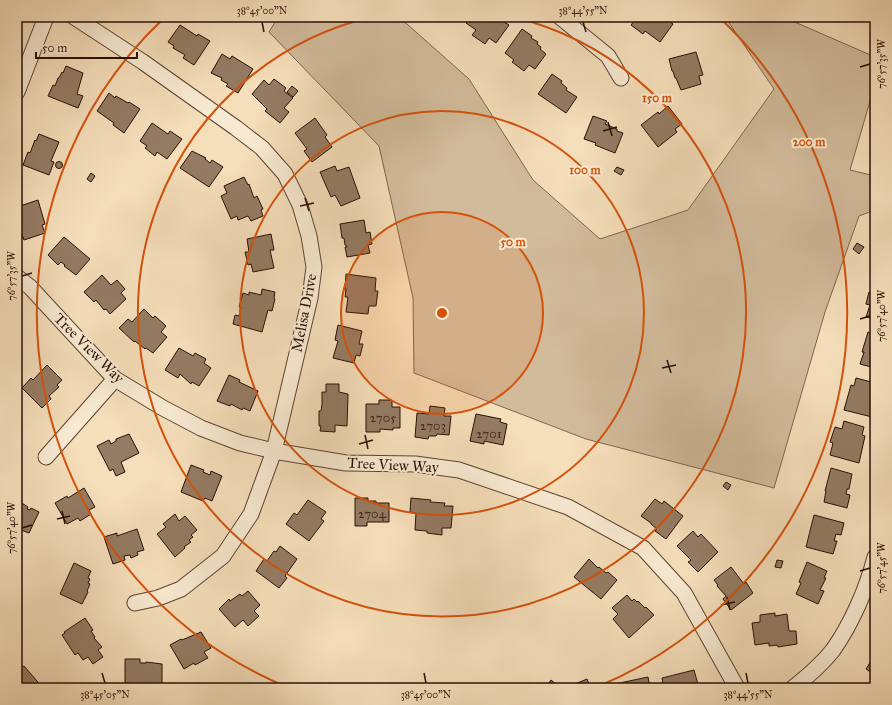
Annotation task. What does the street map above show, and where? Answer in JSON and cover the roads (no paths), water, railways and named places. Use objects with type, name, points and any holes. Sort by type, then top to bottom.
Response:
[{"type":"street","points":[[17,92],[46,17]]},
{"type":"street","name":"Melisa Drive","points":[[74,17],[143,62],[262,148],[285,174],[300,205],[309,236],[314,267],[310,298],[274,451],[251,514],[223,556],[181,589],[158,598],[135,604]]},
{"type":"street","points":[[560,17],[608,56],[621,78]]},
{"type":"street","name":"Tree View Way","points":[[17,277],[30,287],[115,379],[163,408],[201,428],[240,443],[274,451],[346,463],[415,464],[458,470],[568,507],[644,548],[684,593],[737,688]]},
{"type":"street","points":[[46,458],[115,379]]},
{"type":"street","points":[[793,688],[809,676],[833,650],[855,613],[872,571],[875,557]]}]
